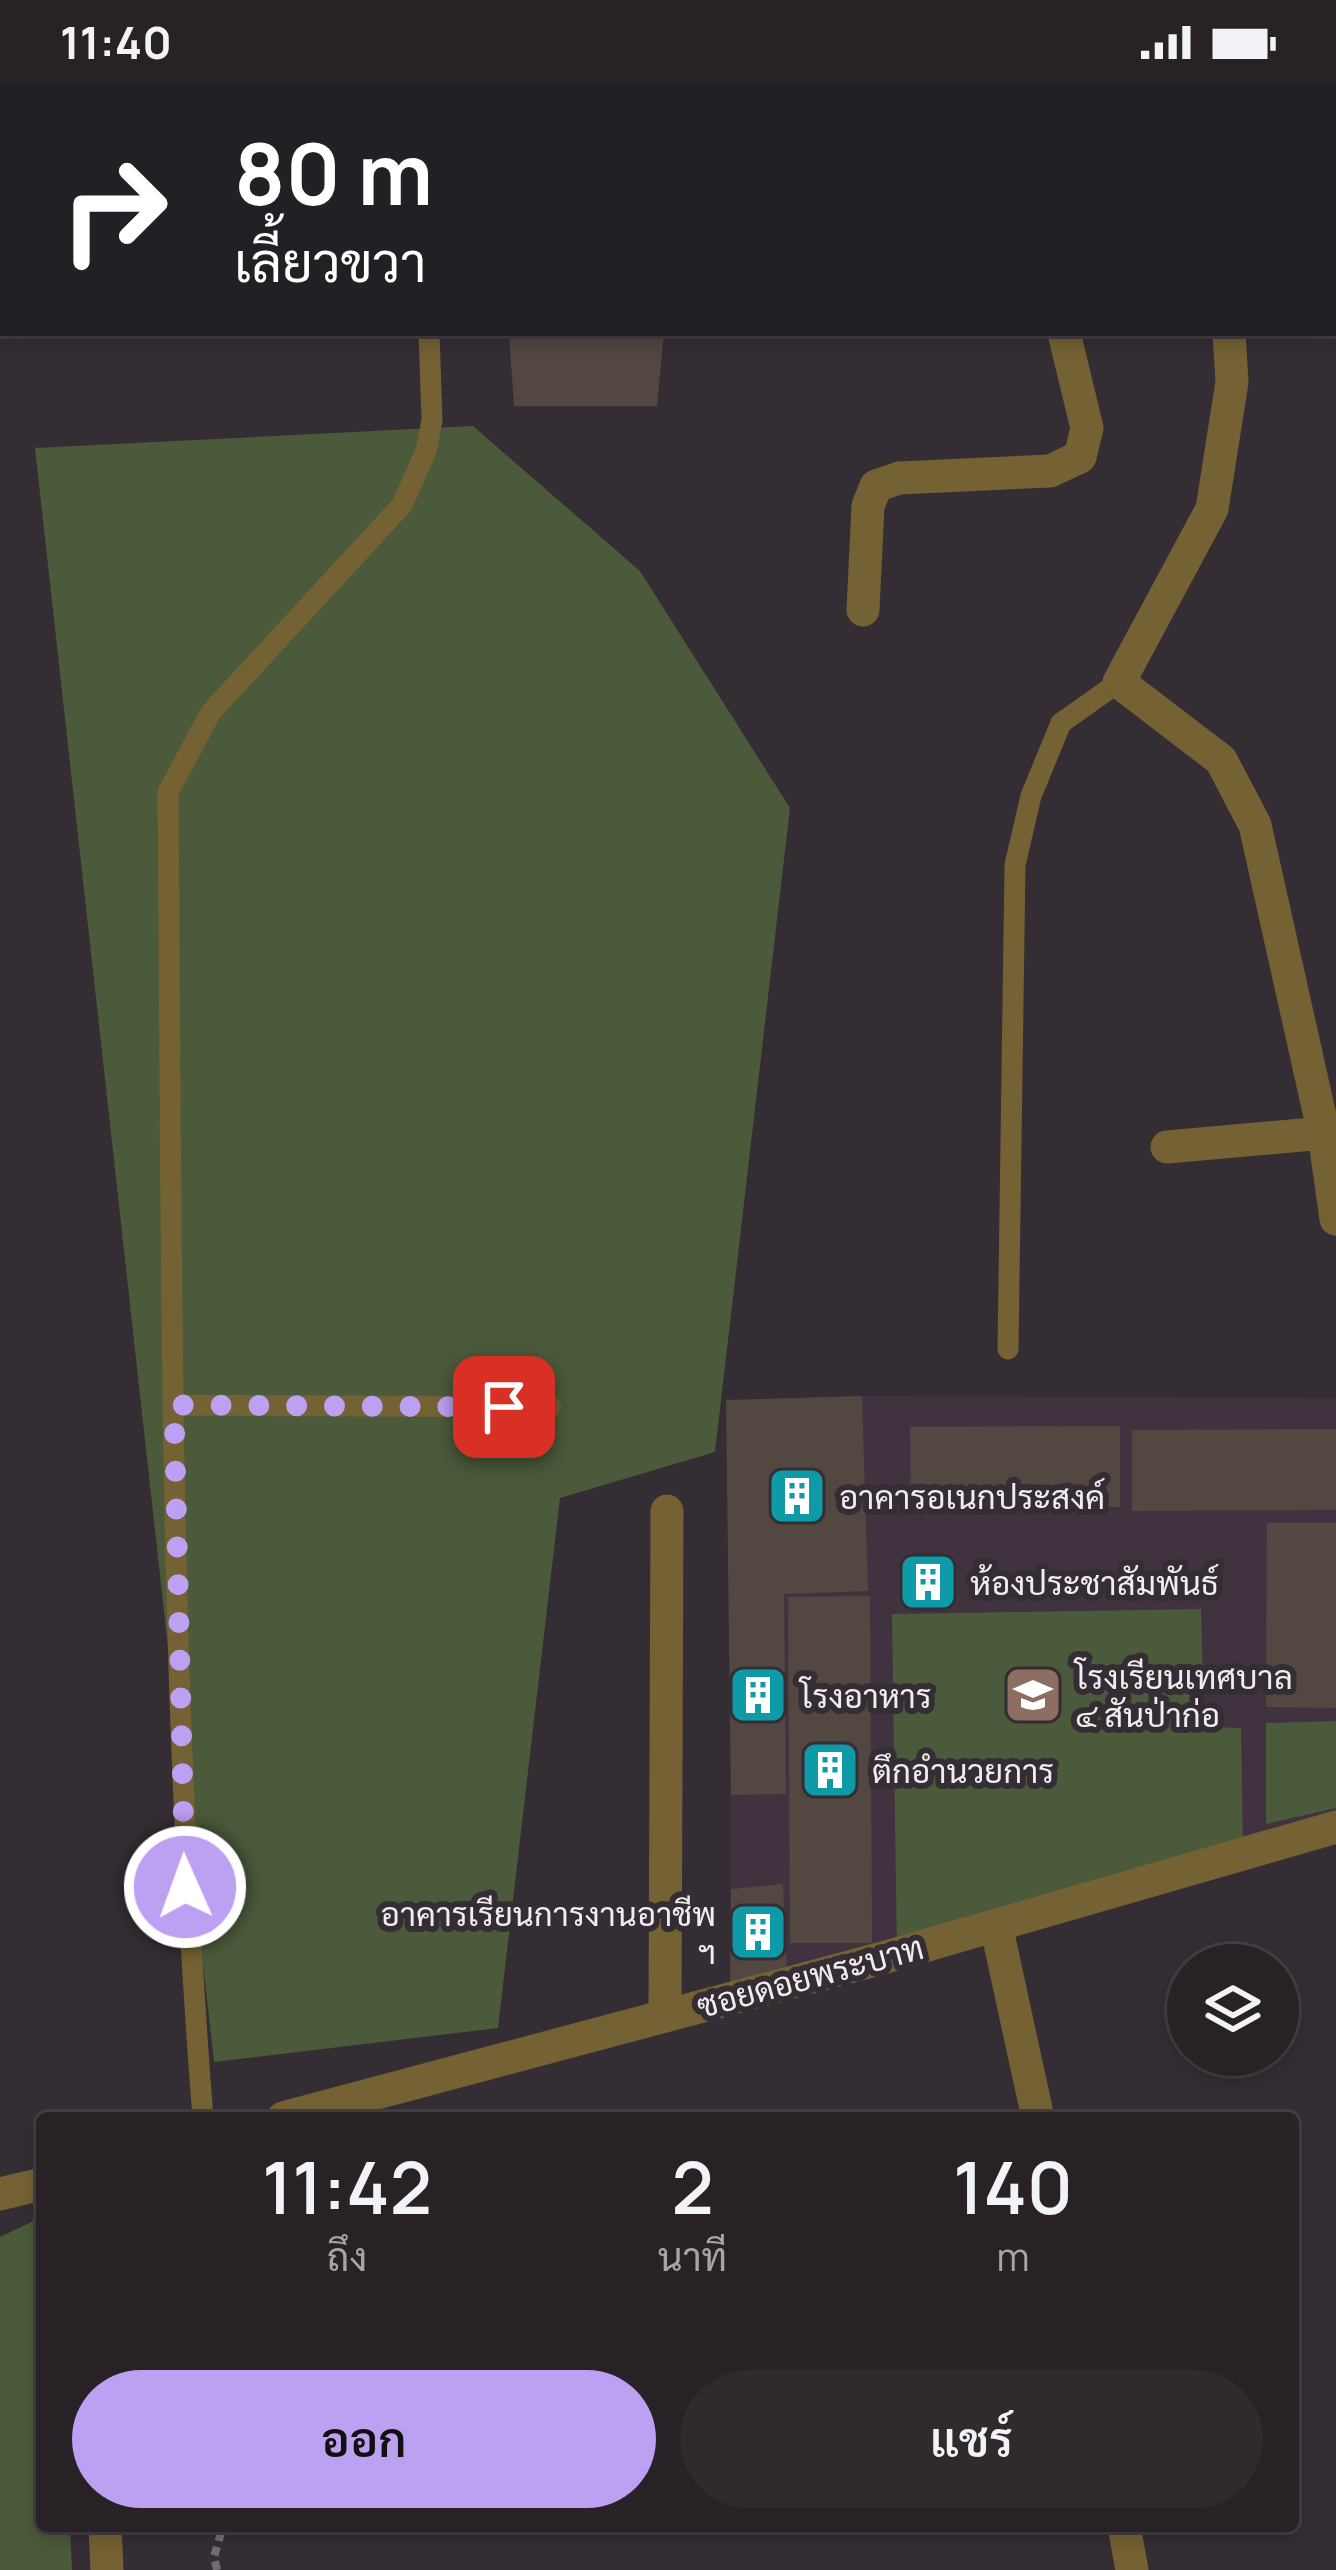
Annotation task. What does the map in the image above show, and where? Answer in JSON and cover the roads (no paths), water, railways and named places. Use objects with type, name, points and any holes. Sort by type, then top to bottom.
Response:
[{"type":"street","points":[[863,610],[868,506],[876,486],[898,478],[1050,471],[1080,458],[1087,428],[1065,336]]},
{"type":"street","points":[[1229,336],[1232,382],[1212,509],[1119,682],[1221,760],[1256,826],[1330,1133],[1336,1219]]},
{"type":"street","points":[[1167,1147],[1330,1133]]},
{"type":"street","points":[[665,2015],[667,1511]]},
{"type":"street","name":"ซอยดอยพระบาท","points":[[305,2112],[996,1925],[1336,1827]]},
{"type":"street","points":[[996,1925],[1037,2112]]},
{"type":"street","points":[[0,2194],[36,2185]]},
{"type":"street","points":[[105,2532],[107,2570]]},
{"type":"street","points":[[1125,2532],[1132,2570]]},
{"type":"lane","points":[[203,2112],[185,1887],[168,792],[211,712],[402,506],[426,452],[432,420],[429,336]]},
{"type":"lane","points":[[1008,1349],[1015,865],[1031,796],[1061,723],[1119,682]]},
{"type":"lane","points":[[174,1405],[551,1407]]},
{"type":"place","name":"อาคารอเนกประสงค์","points":[[797,1496]]},
{"type":"place","name":"ห้องประชาสัมพันธ์","points":[[928,1582]]},
{"type":"place","name":"โรงอาหาร","points":[[758,1695]]},
{"type":"place","name":"โรงเรียนเทศบาล ๔ สันป่าก่อ","points":[[1033,1695]]},
{"type":"place","name":"ตึกอำนวยการ","points":[[830,1770]]},
{"type":"place","name":"อาคารเรียนการงานอาชีพ ฯ","points":[[758,1932]]}]
